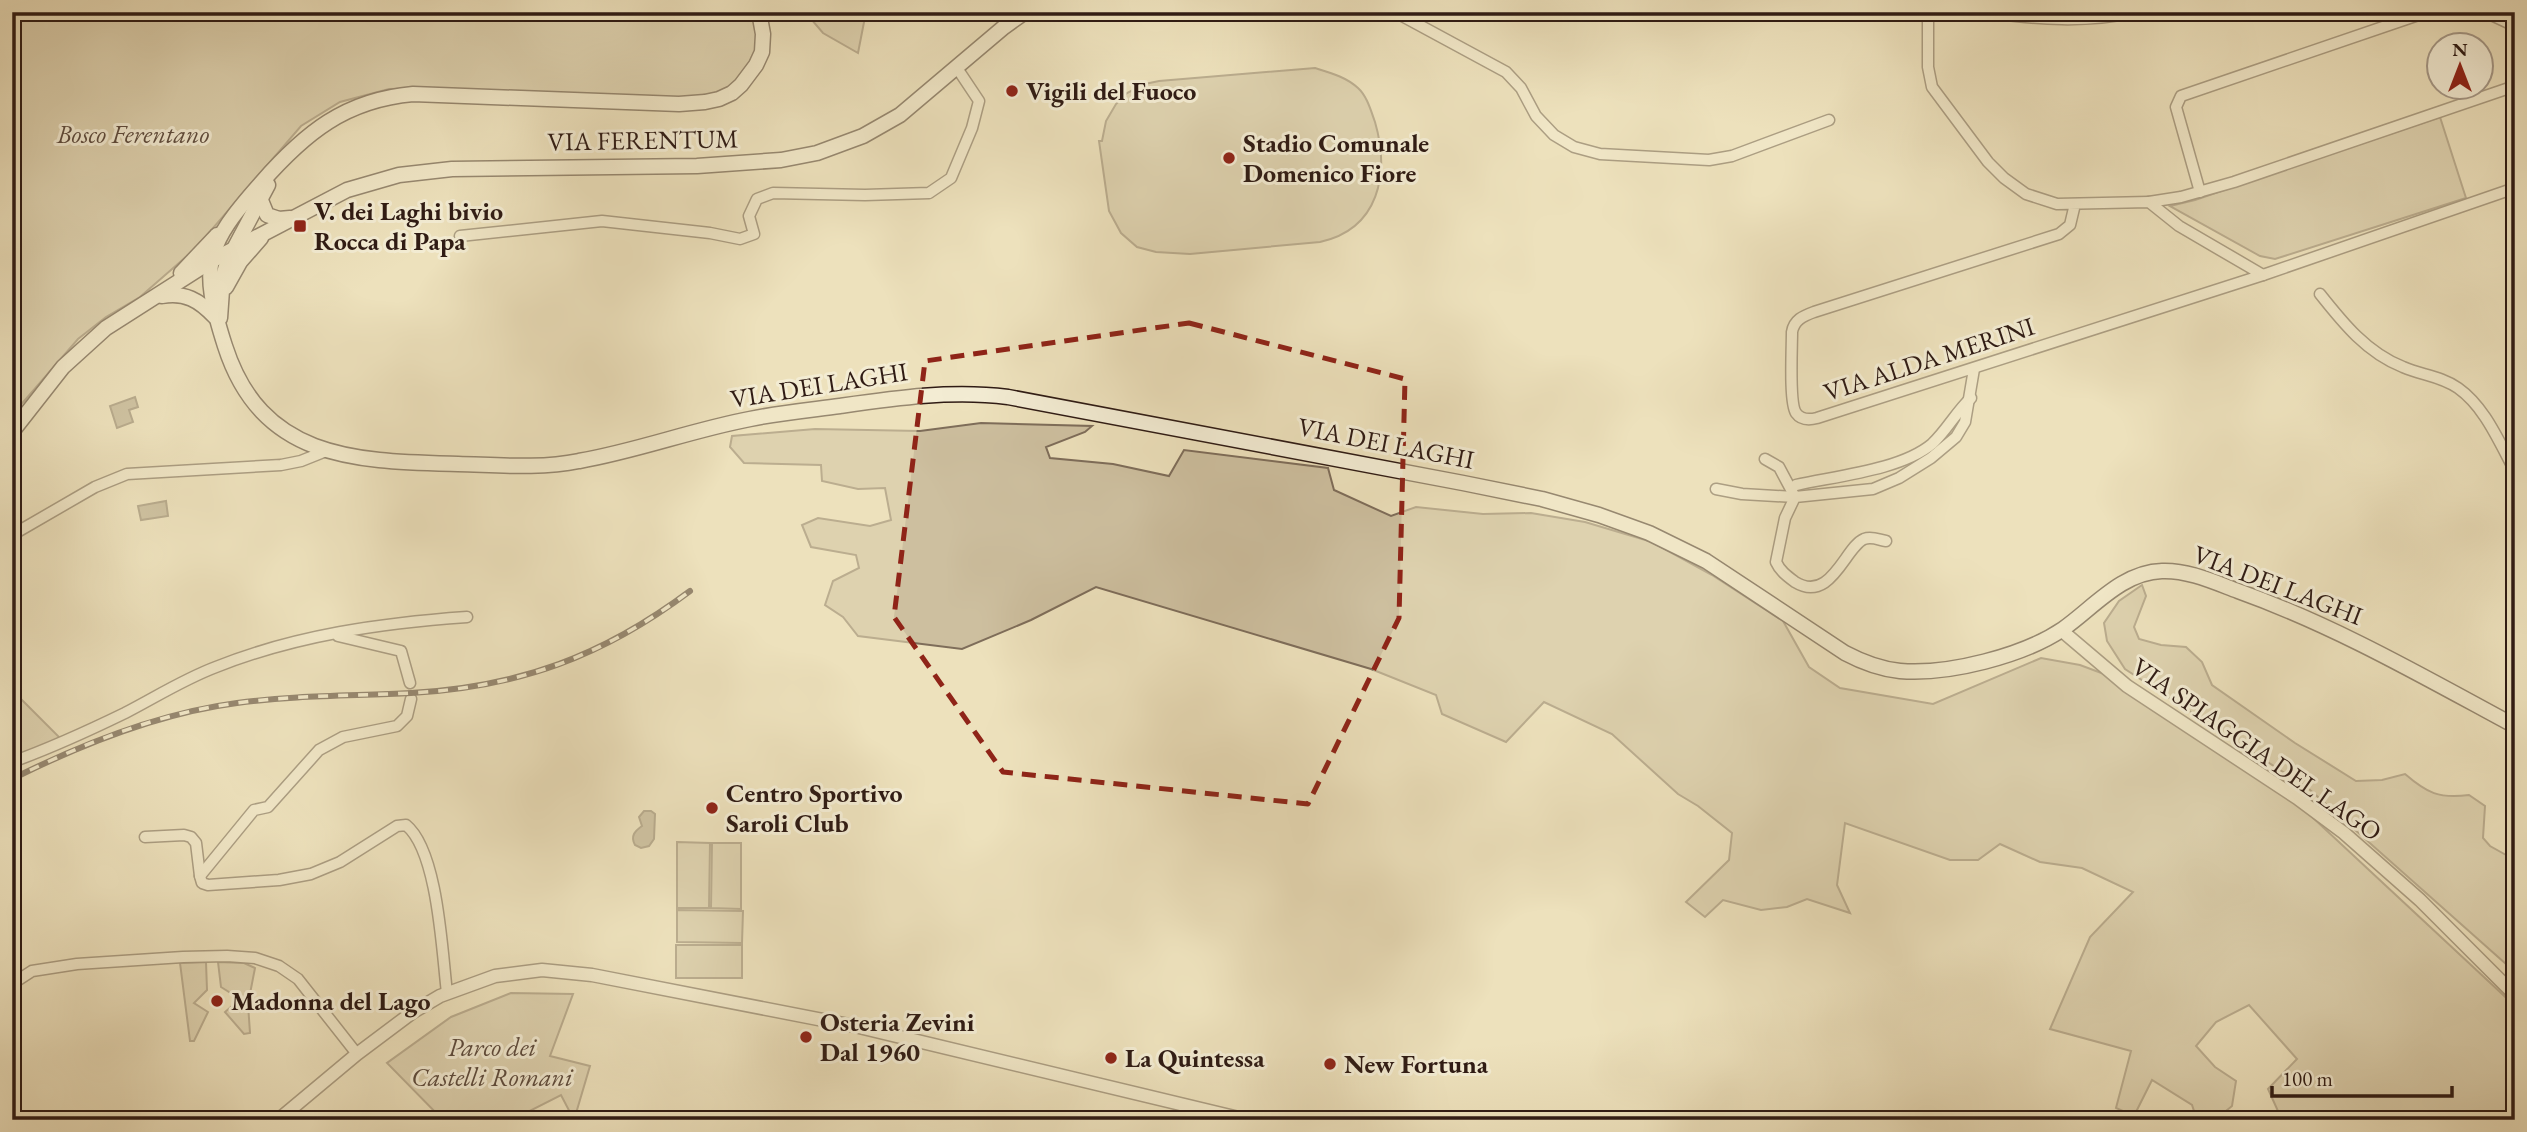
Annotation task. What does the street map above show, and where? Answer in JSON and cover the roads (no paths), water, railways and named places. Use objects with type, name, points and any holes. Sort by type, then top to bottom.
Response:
[{"type":"main road","name":"VIA DEI LAGHI","points":[[759,12],[764,33],[759,59],[737,89],[719,99],[679,104],[446,94],[403,95],[347,109],[320,126],[283,159],[227,223],[211,261],[209,288],[218,324],[234,370],[260,408],[294,438],[326,451],[418,463],[526,466],[563,464],[608,456],[694,431],[772,415],[918,395],[955,393],[1002,397],[1452,480],[1542,499],[1607,517],[1695,555],[1743,584],[1836,648],[1883,668],[1921,671],[1952,667],[2011,652],[2061,630],[2116,587],[2132,579],[2155,571],[2182,573],[2250,595],[2337,631],[2515,726]]},
{"type":"main road","name":"VIA FERENTUM","points":[[157,297],[211,261],[291,218],[358,187],[419,172],[489,168],[697,166],[808,156],[855,139],[913,106],[1025,12]]},
{"type":"main road","name":"VIA DEI LAGHI","points":[[218,324],[223,276],[231,250],[283,159]]},
{"type":"main road","points":[[260,198],[264,212],[272,218],[291,218]]},
{"type":"main road","points":[[12,432],[77,352],[121,317],[157,297],[227,223]]},
{"type":"main road","points":[[221,298],[240,262],[267,232]]},
{"type":"main road","points":[[157,297],[175,294],[191,298],[218,324]]},
{"type":"street","points":[[1395,12],[1506,72],[1521,88],[1536,116],[1554,135],[1574,147],[1600,154],[1709,160],[1732,156],[1829,120]]},
{"type":"street","points":[[1928,12],[1928,74],[1942,103],[1992,166],[2016,188],[2057,204],[2150,202],[2200,192],[2515,86]]},
{"type":"street","points":[[1986,12],[2068,21],[2138,12]]},
{"type":"street","points":[[2200,192],[2175,107],[2181,96],[2427,12]]},
{"type":"street","points":[[2485,12],[2515,26]]},
{"type":"street","points":[[460,236],[554,224],[603,221],[740,239],[754,234],[749,216],[757,200],[773,193],[929,193],[951,178],[972,128],[979,101],[957,68]]},
{"type":"street","name":"VIA ALDA MERINI","points":[[2075,204],[2070,225],[2062,233],[1810,313],[1796,321],[1793,328],[1795,412],[1804,419],[1817,418],[2263,275],[2515,188]]},
{"type":"street","points":[[2150,202],[2179,226],[2263,275]]},
{"type":"street","points":[[2320,293],[2349,331],[2381,357],[2414,372],[2433,375],[2457,387],[2473,401],[2497,435],[2515,471]]},
{"type":"street","points":[[1716,489],[1795,498],[1866,491],[1899,478],[1931,458],[1956,437],[1965,422],[1974,369]]},
{"type":"street","points":[[1796,485],[1895,464],[1912,457],[1934,442],[1971,398]]},
{"type":"street","points":[[12,535],[95,487],[127,474],[281,465],[301,461],[326,451]]},
{"type":"street","points":[[1765,459],[1779,467],[1795,498]]},
{"type":"street","points":[[1795,498],[1787,513],[1776,558],[1779,568],[1796,583],[1807,586],[1826,580],[1839,570],[1863,540],[1872,538],[1886,541]]},
{"type":"street","points":[[12,762],[110,720],[217,666],[265,650],[329,635],[407,622],[467,617]]},
{"type":"street","name":"VIA SPIAGGIA DEL LAGO","points":[[2061,630],[2127,686],[2297,798],[2344,833],[2420,900],[2515,995]]},
{"type":"street","points":[[329,635],[401,651],[410,683]]},
{"type":"street","points":[[200,876],[254,810],[268,807],[319,750],[343,737],[397,726],[407,716],[411,699]]},
{"type":"street","points":[[145,837],[191,837],[195,844],[202,883],[208,886],[299,877],[340,862],[397,826],[406,825],[420,847],[433,882],[447,993]]},
{"type":"street","points":[[12,984],[34,970],[91,963],[226,956],[262,960],[282,967],[298,979],[357,1055]]},
{"type":"street","points":[[278,1120],[404,1019],[447,993],[503,974],[542,970],[580,973],[878,1031],[1247,1120]]},
{"type":"railway","points":[[12,779],[93,742],[150,722],[208,708],[281,698],[451,690],[524,675],[559,664],[625,634],[690,591]]},
{"type":"place","name":"Vigili del Fuoco","points":[[1012,91]]},
{"type":"place","name":"Stadio Comunale Domenico Fiore","points":[[1229,158]]},
{"type":"place","name":"V. dei Laghi bivio Rocca di Papa","points":[[300,226]]},
{"type":"place","name":"Centro Sportivo Saroli Club","points":[[712,808]]},
{"type":"place","name":"Madonna del Lago","points":[[217,1001]]},
{"type":"place","name":"Osteria Zevini Dal 1960","points":[[806,1037]]},
{"type":"place","name":"La Quintessa","points":[[1111,1058]]},
{"type":"place","name":"New Fortuna","points":[[1330,1064]]},
{"type":"park label","name":"Bosco Ferentano","points":[[133,134]]},
{"type":"park label","name":"Parco dei Castelli Romani","points":[[492,1062]]}]
